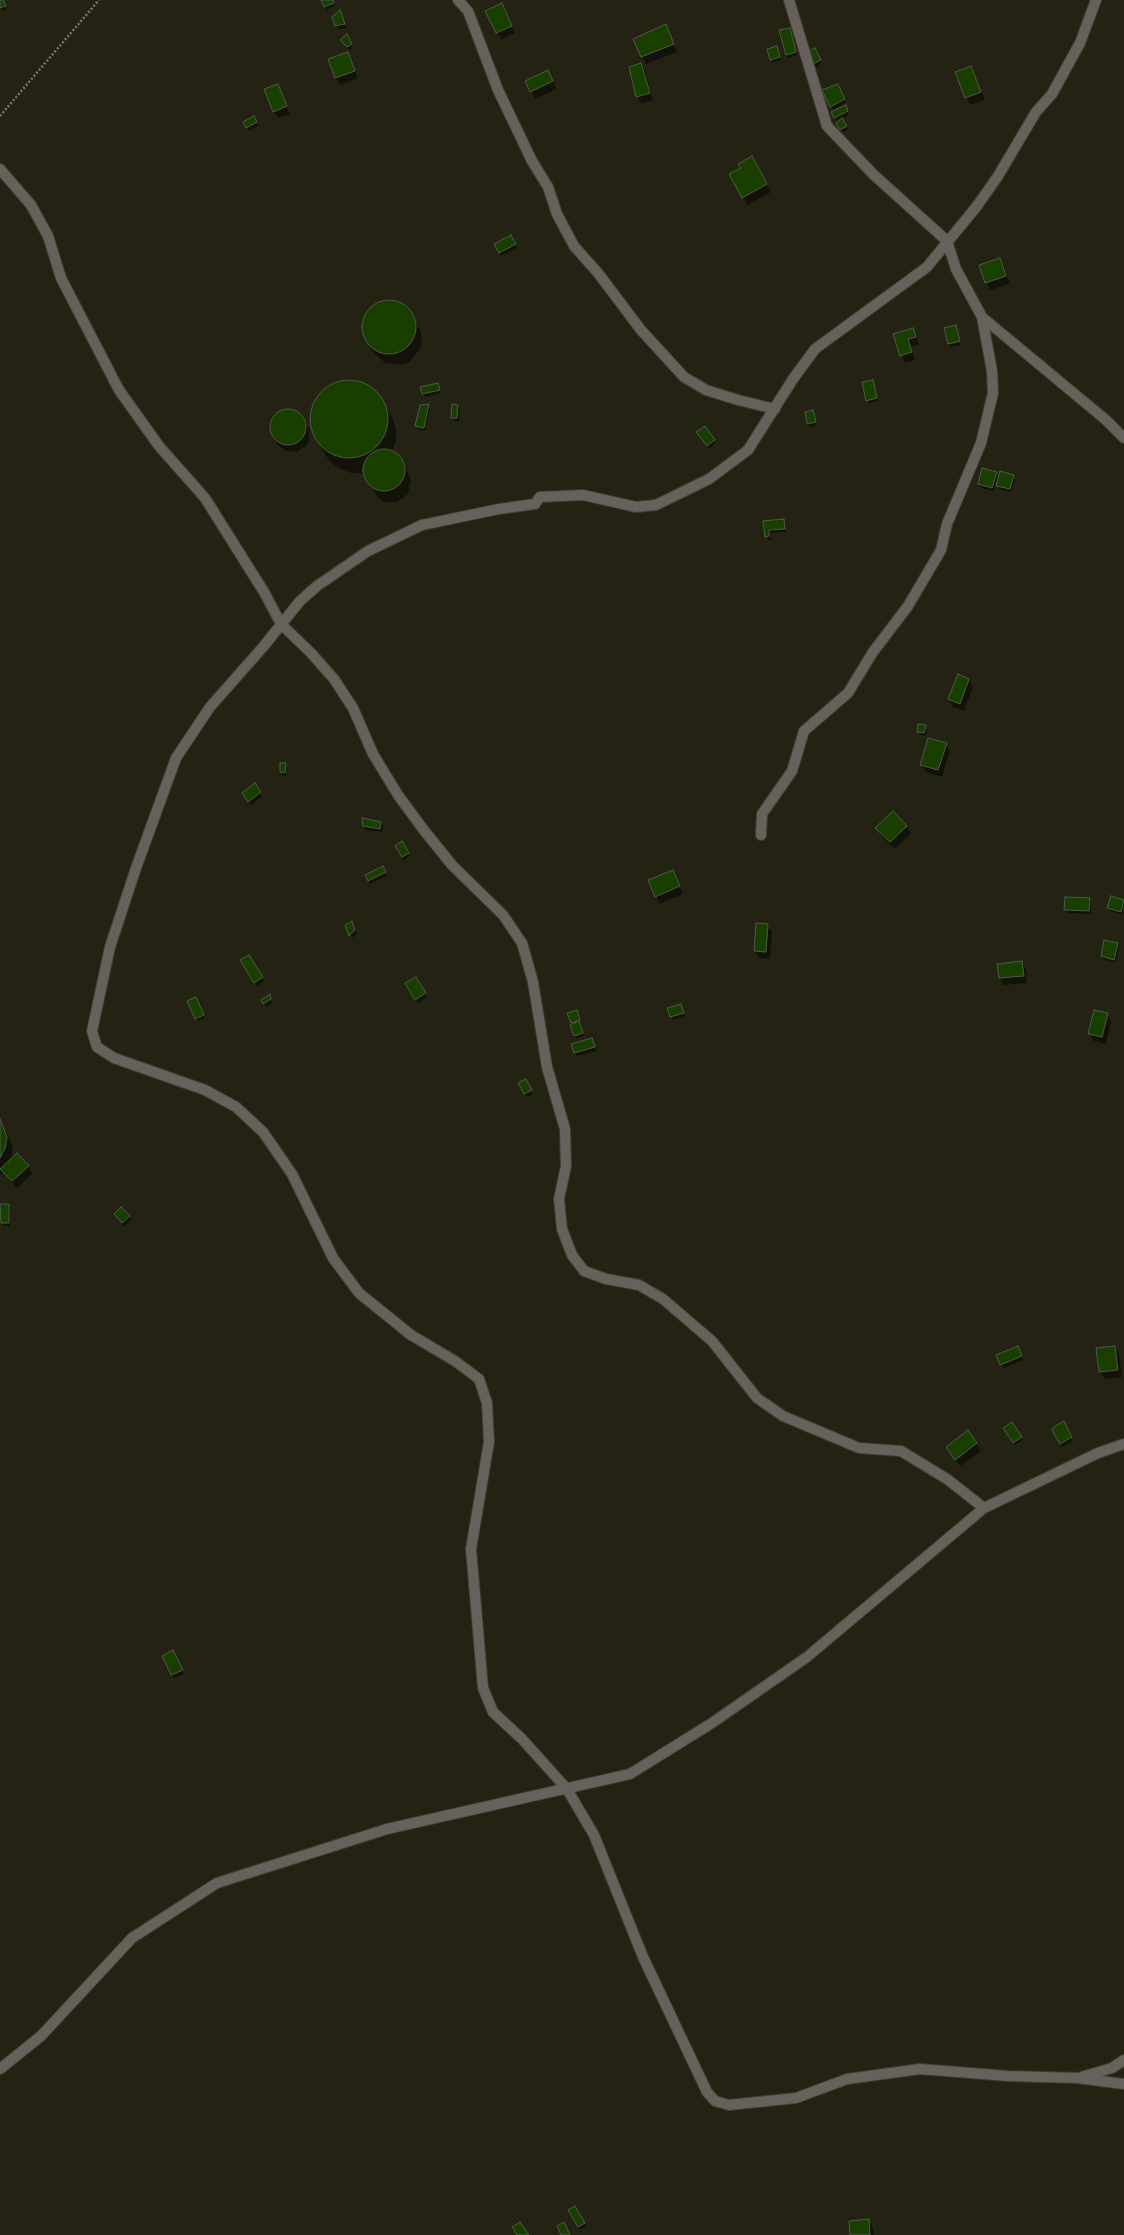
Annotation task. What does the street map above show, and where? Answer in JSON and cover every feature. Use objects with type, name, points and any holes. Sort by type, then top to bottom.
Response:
[{"type":"street","points":[[458,0],[468,11],[498,90],[532,161],[548,187],[557,214],[574,246],[598,273],[641,330],[684,377],[706,390],[775,409]]},
{"type":"street","points":[[761,835],[762,814],[792,770],[804,731],[848,693],[873,652],[908,606],[941,550],[947,524],[980,443],[993,393],[992,371],[982,317],[956,269],[947,241],[874,175],[827,126],[789,0]]},
{"type":"street","points":[[1096,0],[1080,43],[1052,94],[1036,112],[998,176],[977,206],[927,267],[815,349],[793,379],[748,450],[709,479],[656,505],[636,507],[584,495],[540,497],[534,504],[499,509],[422,525],[368,551],[317,586],[300,601],[210,707],[176,758],[136,868],[110,947],[92,1031],[97,1047],[114,1058],[205,1090],[236,1108],[263,1132],[292,1174],[333,1258],[360,1293],[411,1335],[455,1361],[480,1380],[487,1403],[489,1442],[471,1549],[482,1688],[493,1712],[522,1739],[567,1789],[594,1835],[643,1957],[706,2092],[715,2102],[729,2105],[796,2098],[847,2079],[920,2069],[1008,2076],[1077,2078],[1124,2084]]},
{"type":"street","points":[[0,169],[31,205],[48,236],[62,278],[119,390],[159,446],[205,498],[264,592],[281,624],[311,653],[334,679],[353,708],[373,754],[398,795],[422,829],[452,866],[503,915],[522,942],[533,982],[547,1067],[565,1129],[566,1166],[559,1198],[562,1229],[572,1255],[584,1271],[606,1279],[639,1285],[663,1299],[712,1341],[758,1398],[783,1416],[860,1448],[901,1452],[947,1479],[984,1508]]},
{"type":"street","points":[[982,317],[1106,420],[1124,438]]},
{"type":"street","points":[[0,2068],[41,2036],[132,1938],[217,1883],[387,1829],[630,1774],[712,1723],[807,1657],[984,1508],[1098,1453],[1124,1444]]},
{"type":"street","points":[[1077,2078],[1112,2068],[1124,2060]]},
{"type":"path","points":[[0,116],[99,0]]},
{"type":"building","points":[[0,0],[3,0],[6,6],[0,8]]},
{"type":"building","points":[[321,0],[333,0],[334,3],[324,7]]},
{"type":"building","points":[[502,3],[512,26],[496,33],[485,11]]},
{"type":"building","points":[[340,10],[345,24],[335,26],[332,17]]},
{"type":"building","points":[[666,24],[674,44],[641,57],[633,39]]},
{"type":"building","points":[[790,28],[796,52],[786,55],[779,30]]},
{"type":"building","points":[[347,34],[352,44],[347,47],[340,40]]},
{"type":"building","points":[[777,46],[780,57],[770,60],[767,49]]},
{"type":"building","points":[[815,48],[821,60],[813,64],[807,52]]},
{"type":"building","points":[[348,52],[355,71],[335,78],[328,59]]},
{"type":"building","points":[[641,63],[650,93],[636,97],[629,67]]},
{"type":"building","points":[[971,66],[981,92],[965,98],[955,72]]},
{"type":"building","points":[[548,70],[553,81],[530,92],[525,81]]},
{"type":"building","points":[[278,84],[287,106],[273,112],[264,89]]},
{"type":"building","points":[[838,84],[845,99],[830,107],[822,90]]},
{"type":"building","points":[[846,105],[848,111],[834,118],[831,112]]},
{"type":"building","points":[[254,116],[257,122],[246,128],[243,122]]},
{"type":"building","points":[[842,118],[847,126],[840,130],[836,123]]},
{"type":"building","points":[[752,156],[767,184],[742,198],[729,174],[741,168],[738,164]]},
{"type":"building","points":[[511,235],[516,244],[499,253],[494,244]]},
{"type":"building","points":[[1000,258],[1006,276],[985,283],[979,265]]},
{"type":"building","points":[[389,300],[399,302],[408,308],[414,317],[416,327],[414,337],[408,346],[399,352],[389,354],[379,352],[370,346],[364,337],[362,327],[364,317],[370,308],[379,302]]},
{"type":"building","points":[[956,325],[960,341],[948,344],[944,328]]},
{"type":"building","points":[[913,328],[916,337],[908,339],[912,352],[900,356],[893,334]]},
{"type":"building","points":[[341,380],[357,380],[371,386],[382,397],[388,411],[388,427],[382,441],[371,452],[357,458],[341,458],[327,452],[316,441],[310,427],[310,411],[316,397],[327,386]]},
{"type":"building","points":[[873,380],[877,398],[866,401],[862,382]]},
{"type":"building","points":[[438,383],[440,390],[422,394],[420,387]]},
{"type":"building","points":[[429,404],[424,428],[415,426],[420,405]]},
{"type":"building","points":[[452,404],[458,405],[457,418],[451,418]]},
{"type":"building","points":[[292,409],[301,414],[305,420],[305,434],[301,440],[292,445],[284,445],[275,440],[271,434],[270,423],[275,414],[281,410]]},
{"type":"building","points":[[813,410],[816,422],[807,424],[805,412]]},
{"type":"building","points":[[705,426],[715,440],[707,446],[696,432]]},
{"type":"building","points":[[380,449],[388,449],[396,452],[402,458],[405,470],[402,482],[396,488],[388,491],[380,491],[372,488],[366,482],[363,474],[363,466],[366,458],[372,452]]},
{"type":"building","points":[[982,468],[997,472],[992,488],[978,484]]},
{"type":"building","points":[[1000,471],[1014,475],[1010,489],[996,486]]},
{"type":"building","points":[[784,519],[785,529],[769,530],[769,536],[765,537],[763,521]]},
{"type":"building","points":[[958,674],[969,679],[960,704],[948,699]]},
{"type":"building","points":[[918,724],[926,725],[924,733],[917,732]]},
{"type":"building","points":[[928,738],[947,743],[938,770],[920,765]]},
{"type":"building","points":[[280,763],[286,763],[285,773],[280,772]]},
{"type":"building","points":[[255,783],[261,792],[248,802],[242,793]]},
{"type":"building","points":[[893,811],[907,826],[890,842],[875,828]]},
{"type":"building","points":[[362,818],[381,822],[380,829],[363,826]]},
{"type":"building","points":[[402,841],[409,853],[402,857],[395,846]]},
{"type":"building","points":[[383,866],[386,872],[368,881],[365,875]]},
{"type":"building","points":[[673,870],[680,886],[655,897],[648,880]]},
{"type":"building","points":[[1111,896],[1124,900],[1121,912],[1107,908]]},
{"type":"building","points":[[1065,897],[1090,898],[1089,911],[1064,910]]},
{"type":"building","points":[[352,921],[355,930],[349,936],[345,925]]},
{"type":"building","points":[[756,923],[768,924],[766,952],[754,951]]},
{"type":"building","points":[[1104,940],[1118,943],[1114,960],[1101,956]]},
{"type":"building","points":[[249,955],[263,977],[254,983],[240,960]]},
{"type":"building","points":[[1022,961],[1024,976],[999,978],[997,964]]},
{"type":"building","points":[[416,977],[426,993],[415,1000],[405,983]]},
{"type":"building","points":[[270,994],[271,999],[263,1004],[261,1000]]},
{"type":"building","points":[[196,997],[204,1015],[195,1019],[187,1001]]},
{"type":"building","points":[[681,1004],[684,1013],[670,1017],[667,1008]]},
{"type":"building","points":[[577,1010],[580,1020],[571,1023],[567,1013]]},
{"type":"building","points":[[1094,1010],[1108,1013],[1102,1037],[1088,1034]]},
{"type":"building","points":[[579,1021],[583,1033],[574,1036],[570,1025]]},
{"type":"building","points":[[592,1038],[595,1047],[574,1053],[571,1044]]},
{"type":"building","points":[[526,1079],[532,1090],[524,1094],[518,1083]]},
{"type":"building","points":[[0,1119],[7,1137],[5,1148],[0,1158]]},
{"type":"building","points":[[17,1153],[29,1166],[12,1181],[0,1169]]},
{"type":"building","points":[[0,1204],[9,1204],[9,1223],[1,1223]]},
{"type":"building","points":[[121,1207],[130,1216],[122,1223],[114,1214]]},
{"type":"building","points":[[1018,1346],[1022,1356],[1000,1365],[996,1355]]},
{"type":"building","points":[[1115,1346],[1118,1370],[1099,1372],[1096,1348]]},
{"type":"building","points":[[1064,1421],[1072,1437],[1060,1444],[1052,1430],[1055,1426]]},
{"type":"building","points":[[1012,1422],[1022,1437],[1013,1443],[1003,1428]]},
{"type":"building","points":[[968,1430],[977,1443],[955,1460],[946,1447]]},
{"type":"building","points":[[173,1650],[183,1670],[171,1675],[162,1656]]},
{"type":"building","points":[[575,2206],[585,2223],[578,2227],[568,2210]]},
{"type":"building","points":[[869,2219],[870,2235],[850,2235],[849,2221]]},
{"type":"building","points":[[520,2222],[529,2235],[517,2235],[512,2227]]},
{"type":"building","points":[[564,2222],[570,2235],[561,2235],[557,2226]]}]
